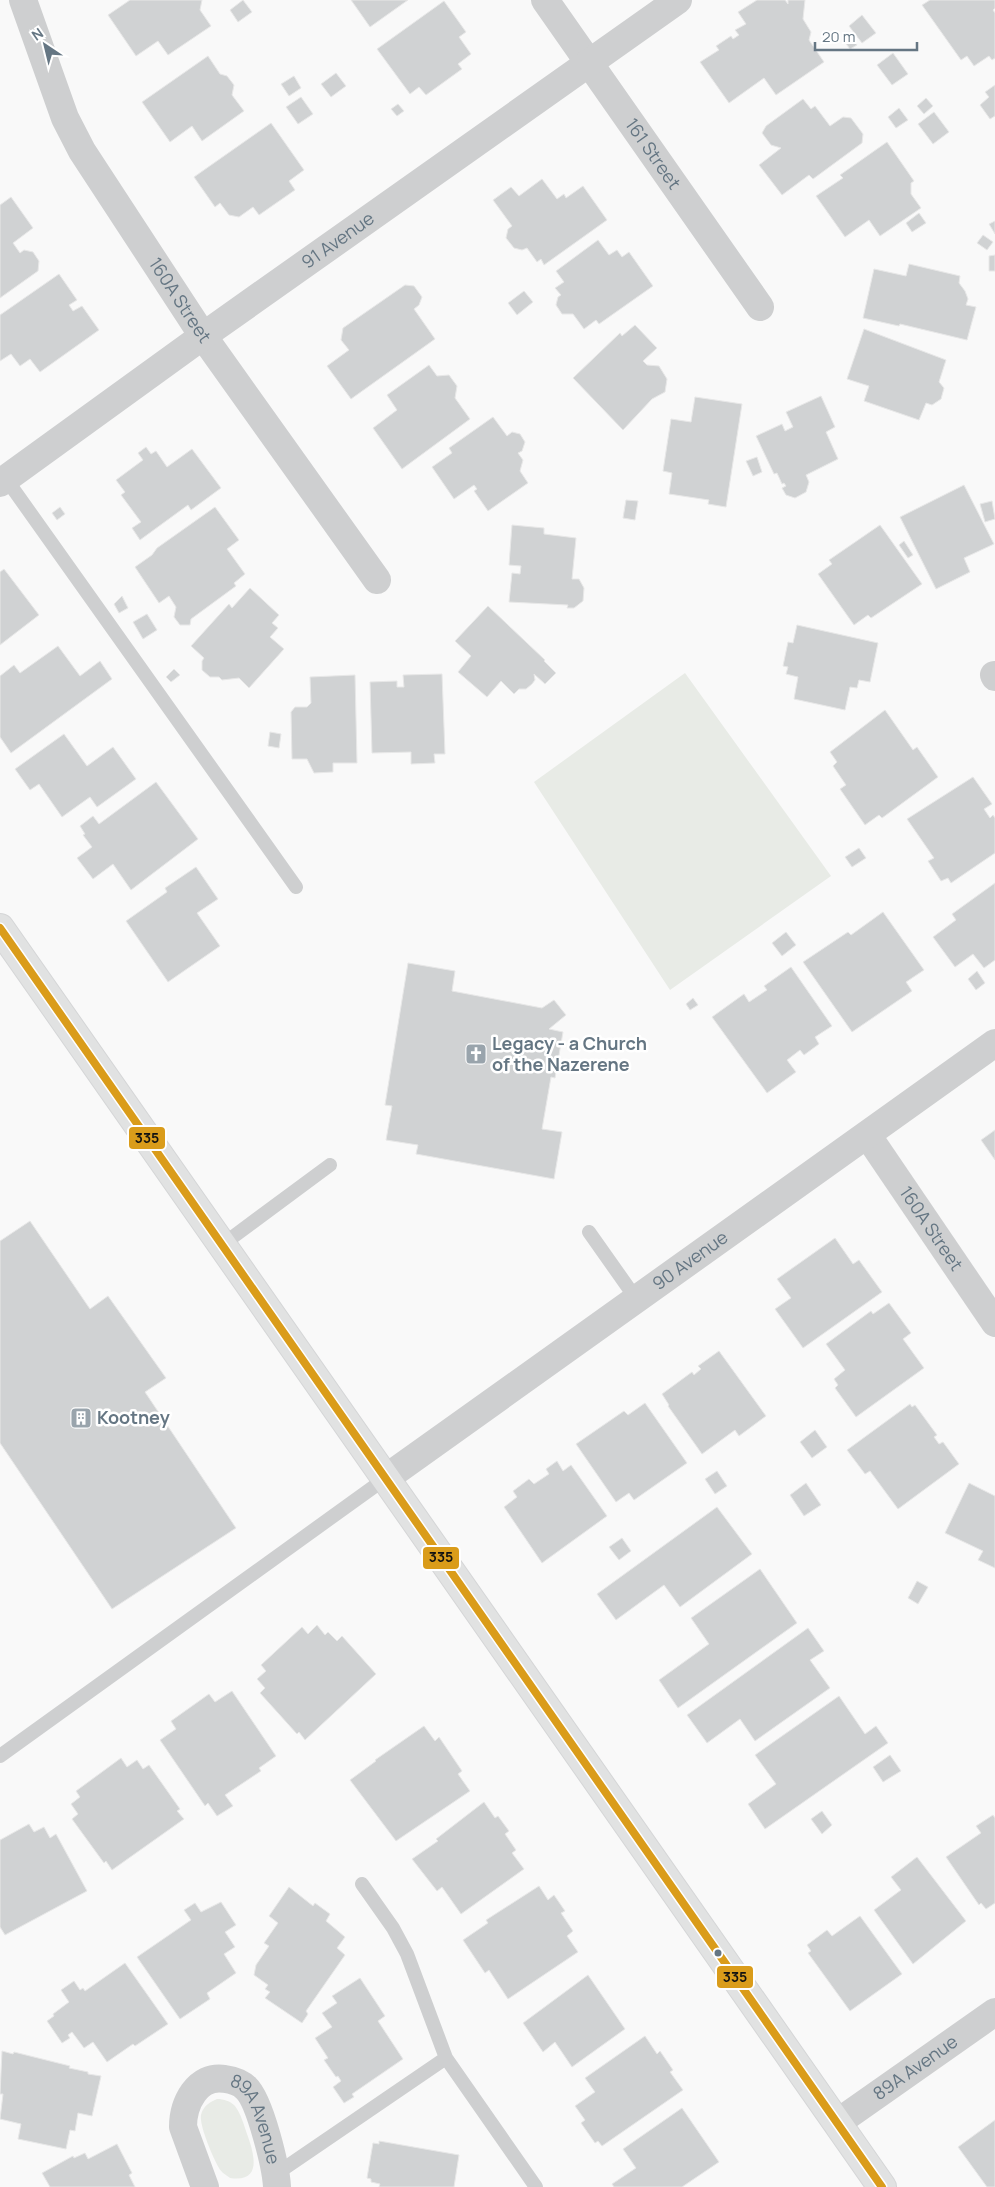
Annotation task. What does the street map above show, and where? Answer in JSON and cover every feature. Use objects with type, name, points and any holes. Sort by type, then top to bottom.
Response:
[{"type":"main road","points":[[0,928],[882,2187]]},
{"type":"street","name":"160A Street","points":[[24,0],[65,118],[82,151],[203,336],[377,580]]},
{"type":"street","name":"161 Street","points":[[545,0],[760,306]]},
{"type":"street","name":"91 Avenue","points":[[2,478],[678,0]]},
{"type":"street","name":"90 Avenue","points":[[386,1478],[868,1136],[995,1043]]},
{"type":"street","name":"160A Street","points":[[868,1136],[995,1323]]},
{"type":"street","name":"89A Avenue","points":[[837,2123],[995,2012]]},
{"type":"street","name":"89A Avenue","points":[[205,2187],[183,2127],[183,2117],[191,2095],[199,2085],[210,2079],[235,2081],[247,2088],[260,2119],[277,2180]]},
{"type":"lane","points":[[2,478],[296,886]]},
{"type":"lane","points":[[222,1245],[330,1165]]},
{"type":"lane","points":[[589,1232],[637,1300]]},
{"type":"lane","points":[[0,1756],[386,1478]]},
{"type":"lane","points":[[362,1884],[393,1928],[407,1954],[446,2058],[536,2187]]},
{"type":"lane","points":[[277,2180],[446,2058]]},
{"type":"shaded area","points":[[685,673],[831,876],[670,990],[534,782]]},
{"type":"shaded area","points":[[217,2099],[233,2104],[242,2120],[250,2142],[254,2165],[248,2176],[230,2178],[220,2169],[210,2149],[204,2134],[201,2115],[209,2103]]},
{"type":"building","points":[[130,0],[202,0],[200,10],[211,26],[168,55],[158,41],[136,56],[108,15]]},
{"type":"building","points":[[243,0],[252,12],[238,22],[230,10]]},
{"type":"building","points":[[351,0],[408,0],[370,27]]},
{"type":"building","points":[[757,0],[785,0],[788,4],[788,0],[805,0],[803,19],[811,32],[809,40],[824,62],[776,95],[764,78],[729,103],[700,62],[719,50],[716,46],[731,36],[733,39],[739,35],[735,30],[746,24],[738,12]]},
{"type":"building","points":[[930,0],[995,0],[995,8],[993,10],[995,13],[995,58],[992,60],[989,56],[974,66],[967,56],[961,60],[922,5]]},
{"type":"building","points":[[444,1],[466,32],[459,37],[471,54],[458,64],[462,69],[426,95],[419,87],[410,94],[377,49]]},
{"type":"building","points":[[862,15],[876,33],[862,43],[849,26]]},
{"type":"building","points":[[851,36],[857,45],[850,49],[844,41]]},
{"type":"building","points":[[893,53],[908,74],[892,85],[877,65]]},
{"type":"building","points":[[208,56],[220,74],[227,76],[234,85],[232,95],[244,111],[202,141],[192,126],[170,142],[142,102]]},
{"type":"building","points":[[336,73],[346,86],[331,97],[321,84]]},
{"type":"building","points":[[294,76],[301,88],[289,96],[281,84]]},
{"type":"building","points":[[995,85],[995,116],[990,119],[980,105],[989,97],[985,92]]},
{"type":"building","points":[[301,97],[313,114],[298,124],[286,107]]},
{"type":"building","points":[[926,98],[933,106],[924,114],[917,106]]},
{"type":"building","points":[[803,99],[811,109],[815,106],[830,126],[843,117],[851,118],[863,134],[862,143],[813,179],[809,175],[782,195],[759,165],[781,148],[771,145],[762,133],[766,126]]},
{"type":"building","points":[[398,104],[404,111],[397,116],[391,109]]},
{"type":"building","points":[[899,108],[908,120],[896,128],[888,117]]},
{"type":"building","points":[[934,112],[949,132],[933,144],[918,124]]},
{"type":"building","points":[[271,123],[304,170],[289,181],[295,190],[259,215],[253,207],[239,217],[229,215],[220,203],[215,207],[194,177]]},
{"type":"building","points":[[887,142],[914,181],[911,183],[911,194],[921,208],[880,236],[869,220],[845,237],[816,196],[843,178],[840,175]]},
{"type":"building","points":[[542,179],[557,199],[564,194],[566,198],[583,186],[607,220],[544,265],[541,259],[537,262],[527,248],[522,250],[514,248],[506,238],[508,229],[512,226],[493,200],[511,187],[519,196]]},
{"type":"building","points":[[11,197],[33,228],[13,243],[20,253],[24,250],[33,252],[39,261],[38,271],[0,298],[0,205]]},
{"type":"building","points":[[919,213],[926,223],[912,232],[906,223]]},
{"type":"building","points":[[995,221],[995,234],[989,224]]},
{"type":"building","points":[[983,235],[993,242],[987,250],[977,243]]},
{"type":"building","points":[[598,240],[609,255],[617,250],[622,257],[629,252],[653,286],[599,324],[596,320],[584,329],[573,314],[562,314],[556,305],[558,297],[561,295],[555,288],[564,282],[556,271]]},
{"type":"building","points":[[995,255],[995,271],[989,271],[989,256]]},
{"type":"building","points":[[909,264],[960,276],[959,283],[968,299],[966,305],[976,307],[967,340],[900,324],[899,326],[863,318],[874,269],[906,276]]},
{"type":"building","points":[[59,274],[77,300],[69,305],[73,311],[82,306],[99,330],[40,372],[30,359],[20,366],[11,354],[0,361],[0,315]]},
{"type":"building","points":[[405,285],[414,286],[422,297],[419,305],[414,309],[435,339],[351,399],[327,366],[349,350],[341,340],[343,328]]},
{"type":"building","points":[[524,291],[533,302],[517,315],[508,303]]},
{"type":"building","points":[[635,325],[657,348],[643,361],[647,365],[659,366],[667,379],[665,392],[652,399],[623,430],[573,378],[620,333],[622,336]]},
{"type":"building","points":[[864,329],[946,360],[939,382],[944,388],[941,399],[932,405],[926,403],[919,420],[864,401],[869,386],[847,379]]},
{"type":"building","points":[[429,365],[437,376],[449,375],[457,386],[455,398],[470,419],[402,469],[373,428],[397,410],[387,395]]},
{"type":"building","points":[[821,396],[835,427],[826,432],[838,459],[806,475],[809,482],[806,492],[795,498],[786,495],[782,488],[786,486],[784,483],[782,484],[777,473],[774,474],[756,436],[782,424],[785,431],[793,427],[786,412]]},
{"type":"building","points":[[695,397],[742,404],[726,507],[708,504],[709,500],[669,494],[672,473],[663,471],[671,419],[691,422]]},
{"type":"building","points":[[493,417],[507,436],[512,432],[520,434],[525,442],[522,451],[518,453],[523,460],[520,471],[528,483],[488,511],[474,491],[477,489],[474,485],[454,499],[432,467],[452,453],[449,448]]},
{"type":"building","points":[[146,447],[151,454],[156,451],[167,467],[192,449],[221,488],[191,510],[188,505],[140,540],[132,528],[141,522],[121,495],[125,492],[116,480],[143,460],[138,453]]},
{"type":"building","points":[[757,457],[762,472],[753,476],[746,461]]},
{"type":"building","points":[[964,485],[994,544],[964,558],[970,572],[936,589],[900,517]]},
{"type":"building","points":[[626,500],[638,501],[635,520],[623,518]]},
{"type":"building","points":[[992,501],[995,519],[985,522],[980,504]]},
{"type":"building","points":[[60,507],[65,514],[57,520],[52,513]]},
{"type":"building","points":[[215,507],[239,540],[227,549],[245,574],[234,583],[236,586],[191,619],[190,625],[180,625],[174,617],[176,607],[169,596],[159,603],[135,567],[152,555],[157,548]]},
{"type":"building","points":[[512,525],[544,528],[544,534],[576,538],[572,579],[579,579],[584,588],[583,601],[574,608],[567,608],[568,605],[509,602],[512,573],[520,574],[521,566],[509,565]]},
{"type":"building","points":[[880,525],[922,584],[871,618],[868,615],[854,625],[818,574],[832,564],[829,560]]},
{"type":"building","points":[[904,541],[913,555],[908,558],[899,545]]},
{"type":"building","points":[[4,569],[39,615],[0,645],[0,572]]},
{"type":"building","points":[[250,588],[279,615],[272,623],[278,628],[270,637],[284,649],[249,688],[239,678],[222,680],[219,677],[210,677],[202,670],[204,658],[191,646],[229,604],[232,608]]},
{"type":"building","points":[[122,596],[128,608],[119,613],[114,604]]},
{"type":"building","points":[[488,606],[545,660],[556,673],[545,684],[534,674],[535,680],[532,684],[526,689],[519,689],[514,694],[501,681],[487,697],[458,672],[471,656],[455,641]]},
{"type":"building","points":[[147,614],[157,630],[143,639],[133,622]]},
{"type":"building","points":[[797,625],[878,643],[870,682],[859,680],[857,688],[850,687],[845,710],[794,699],[798,677],[786,674],[788,667],[783,666],[788,642],[793,643]]},
{"type":"building","points":[[58,646],[80,676],[100,661],[112,679],[11,753],[0,737],[0,676],[14,665],[20,673]]},
{"type":"building","points":[[174,669],[180,675],[171,682],[166,677]]},
{"type":"building","points":[[442,674],[445,754],[434,754],[435,763],[411,764],[411,752],[372,753],[370,682],[397,681],[397,687],[404,687],[403,675]]},
{"type":"building","points":[[355,675],[357,763],[333,763],[333,772],[314,773],[307,759],[292,759],[291,712],[295,707],[307,707],[311,703],[310,677]]},
{"type":"building","points":[[885,710],[913,750],[917,747],[938,777],[882,818],[879,815],[865,825],[840,789],[846,785],[833,766],[837,762],[830,752]]},
{"type":"building","points":[[270,732],[281,734],[279,748],[268,746]]},
{"type":"building","points":[[64,734],[87,766],[113,747],[136,779],[97,807],[90,797],[62,817],[39,784],[30,790],[15,769]]},
{"type":"building","points":[[973,777],[992,804],[984,809],[990,818],[993,815],[995,818],[995,853],[951,883],[948,878],[941,881],[928,861],[934,858],[907,819]]},
{"type":"building","points":[[156,782],[198,839],[131,890],[113,864],[93,879],[77,858],[92,847],[83,835],[85,834],[80,826],[93,816],[99,824]]},
{"type":"building","points":[[859,848],[866,858],[852,867],[845,857]]},
{"type":"building","points":[[196,867],[218,899],[197,913],[220,946],[168,982],[126,921],[167,892],[165,888]]},
{"type":"building","points":[[995,883],[995,960],[984,968],[973,954],[955,967],[933,937],[956,920],[952,914]]},
{"type":"building","points":[[883,912],[924,970],[906,982],[912,991],[852,1032],[803,962],[848,932],[851,935]]},
{"type":"building","points":[[786,932],[796,945],[782,956],[772,943]]},
{"type":"building","name":"Legacy - a Church of the Nazerene","points":[[408,963],[455,971],[452,991],[542,1008],[554,1000],[566,1015],[549,1029],[563,1032],[555,1078],[551,1077],[542,1129],[562,1132],[554,1179],[416,1154],[418,1145],[386,1140],[392,1106],[385,1105]]},
{"type":"building","points":[[791,967],[832,1026],[815,1037],[819,1044],[804,1055],[800,1050],[787,1060],[796,1072],[767,1093],[712,1017],[744,994],[749,1002],[767,990],[764,986]]},
{"type":"building","points":[[977,971],[985,983],[976,990],[968,979]]},
{"type":"building","points":[[693,998],[698,1005],[690,1010],[686,1004]]},
{"type":"building","points":[[995,1130],[995,1160],[981,1140]]},
{"type":"building","name":"Kootney","points":[[30,1221],[90,1309],[108,1296],[166,1378],[145,1392],[236,1528],[112,1609],[0,1443],[0,1241]]},
{"type":"building","points":[[835,1238],[853,1264],[859,1260],[882,1292],[803,1348],[775,1309],[791,1298],[777,1279]]},
{"type":"building","points":[[889,1303],[911,1333],[903,1339],[924,1368],[856,1417],[835,1388],[838,1385],[834,1379],[845,1370],[826,1344],[871,1311],[873,1314]]},
{"type":"building","points":[[719,1351],[766,1416],[739,1436],[735,1430],[702,1454],[668,1406],[662,1394],[692,1372],[694,1375],[701,1369],[698,1366]]},
{"type":"building","points":[[645,1403],[687,1463],[634,1500],[629,1493],[616,1502],[576,1444],[624,1411],[628,1415]]},
{"type":"building","points":[[910,1404],[912,1407],[915,1405],[937,1435],[934,1437],[939,1444],[943,1442],[959,1464],[898,1509],[870,1471],[865,1474],[847,1450]]},
{"type":"building","points":[[815,1430],[827,1447],[812,1458],[800,1442]]},
{"type":"building","points":[[557,1461],[563,1471],[571,1465],[607,1516],[542,1563],[504,1507],[517,1497],[513,1491],[529,1479],[534,1484],[549,1474],[546,1469]]},
{"type":"building","points":[[717,1471],[727,1486],[715,1494],[705,1479]]},
{"type":"building","points":[[806,1483],[821,1505],[804,1516],[790,1495]]},
{"type":"building","points":[[969,1483],[995,1496],[995,1568],[978,1560],[983,1551],[945,1533]]},
{"type":"building","points":[[717,1507],[752,1554],[680,1607],[664,1585],[616,1620],[597,1594]]},
{"type":"building","points":[[622,1538],[631,1551],[619,1560],[609,1547]]},
{"type":"building","points":[[760,1569],[797,1623],[678,1708],[659,1680],[709,1644],[691,1618]]},
{"type":"building","points":[[917,1581],[928,1587],[918,1604],[908,1598]]},
{"type":"building","points":[[317,1625],[325,1635],[328,1632],[337,1641],[342,1636],[376,1674],[305,1740],[299,1732],[297,1734],[260,1693],[265,1688],[257,1679],[266,1671],[261,1665],[302,1627],[308,1634]]},
{"type":"building","points":[[808,1628],[824,1651],[810,1660],[830,1688],[755,1741],[740,1719],[707,1743],[687,1715]]},
{"type":"building","points":[[232,1691],[276,1756],[259,1768],[261,1771],[225,1795],[233,1806],[217,1816],[208,1803],[205,1806],[160,1740],[176,1729],[171,1721],[209,1694],[215,1702]]},
{"type":"building","points":[[839,1696],[865,1734],[876,1726],[888,1743],[765,1829],[748,1804],[776,1784],[755,1755]]},
{"type":"building","points":[[424,1726],[435,1741],[439,1737],[462,1771],[458,1774],[470,1791],[396,1841],[350,1780]]},
{"type":"building","points":[[890,1755],[901,1771],[883,1782],[873,1767]]},
{"type":"building","points":[[121,1758],[127,1767],[137,1760],[143,1769],[149,1765],[180,1809],[177,1811],[184,1819],[112,1870],[106,1861],[104,1863],[72,1819],[78,1814],[71,1804],[80,1797],[76,1791]]},
{"type":"building","points":[[484,1802],[495,1818],[498,1816],[509,1831],[505,1834],[516,1850],[512,1853],[524,1869],[461,1914],[442,1887],[437,1891],[412,1859],[438,1841],[436,1839]]},
{"type":"building","points":[[822,1811],[832,1825],[822,1834],[811,1819]]},
{"type":"building","points":[[993,1815],[995,1818],[995,1903],[986,1909],[981,1903],[979,1905],[946,1857],[981,1833],[976,1826]]},
{"type":"building","points":[[29,1824],[34,1832],[44,1827],[50,1838],[56,1834],[87,1891],[5,1935],[0,1927],[0,1840]]},
{"type":"building","points":[[917,1857],[966,1921],[913,1964],[874,1910],[901,1890],[891,1877]]},
{"type":"building","points":[[539,1886],[548,1900],[554,1895],[565,1911],[561,1913],[573,1931],[567,1936],[578,1952],[508,1999],[489,1970],[485,1973],[463,1940],[488,1923],[486,1920]]},
{"type":"building","points":[[289,1887],[313,1906],[315,1903],[330,1914],[326,1921],[345,1937],[337,1948],[345,1955],[306,2011],[308,2014],[302,2023],[265,1998],[270,1992],[265,1989],[268,1985],[254,1975],[256,1965],[269,1946],[264,1943],[278,1923],[269,1916]]},
{"type":"building","points":[[221,1902],[236,1925],[225,1932],[235,1947],[224,1954],[236,1973],[207,1993],[210,1999],[180,2019],[137,1957],[191,1920],[184,1910],[195,1903],[201,1912]]},
{"type":"building","points":[[860,1916],[902,1974],[850,2011],[808,1953],[811,1951],[807,1945],[827,1930],[832,1936]]},
{"type":"building","points":[[125,1963],[168,2024],[135,2046],[133,2044],[107,2062],[93,2042],[84,2048],[72,2032],[68,2035],[70,2038],[62,2043],[47,2021],[69,2002],[61,1990],[74,1981],[80,1990],[83,1988],[85,1991]]},
{"type":"building","points":[[588,1975],[625,2029],[572,2067],[555,2042],[543,2052],[523,2023]]},
{"type":"building","points":[[360,1978],[385,2016],[378,2021],[403,2059],[352,2094],[354,2097],[344,2103],[333,2087],[341,2081],[324,2060],[328,2058],[315,2038],[332,2027],[322,2013],[337,2003],[332,1996]]},
{"type":"building","points":[[645,2036],[657,2054],[660,2051],[673,2070],[670,2072],[683,2090],[602,2146],[598,2141],[595,2143],[581,2123],[585,2120],[575,2106],[595,2092],[585,2078]]},
{"type":"building","points":[[2,2051],[13,2054],[14,2052],[70,2066],[69,2068],[101,2076],[92,2116],[78,2113],[75,2131],[70,2130],[66,2149],[18,2139],[21,2124],[0,2119],[3,2094],[0,2094]]},
{"type":"building","points":[[682,2108],[719,2162],[682,2187],[614,2187],[612,2184],[636,2168],[623,2149]]},
{"type":"building","points":[[995,2120],[995,2187],[987,2187],[958,2147]]},
{"type":"building","points":[[379,2141],[459,2155],[454,2187],[379,2187],[380,2184],[371,2182],[371,2179],[367,2178],[373,2143],[379,2144]]},
{"type":"building","points":[[117,2144],[132,2173],[129,2175],[135,2187],[50,2187],[42,2173],[73,2156],[74,2158],[85,2153],[88,2159]]},
{"type":"transit line","name":"335","points":[[0,928],[882,2187]]},
{"type":"place","name":"Legacy - a Church of the Nazerene","points":[[476,1054]]},
{"type":"place","name":"Kootney","points":[[81,1418]]}]
